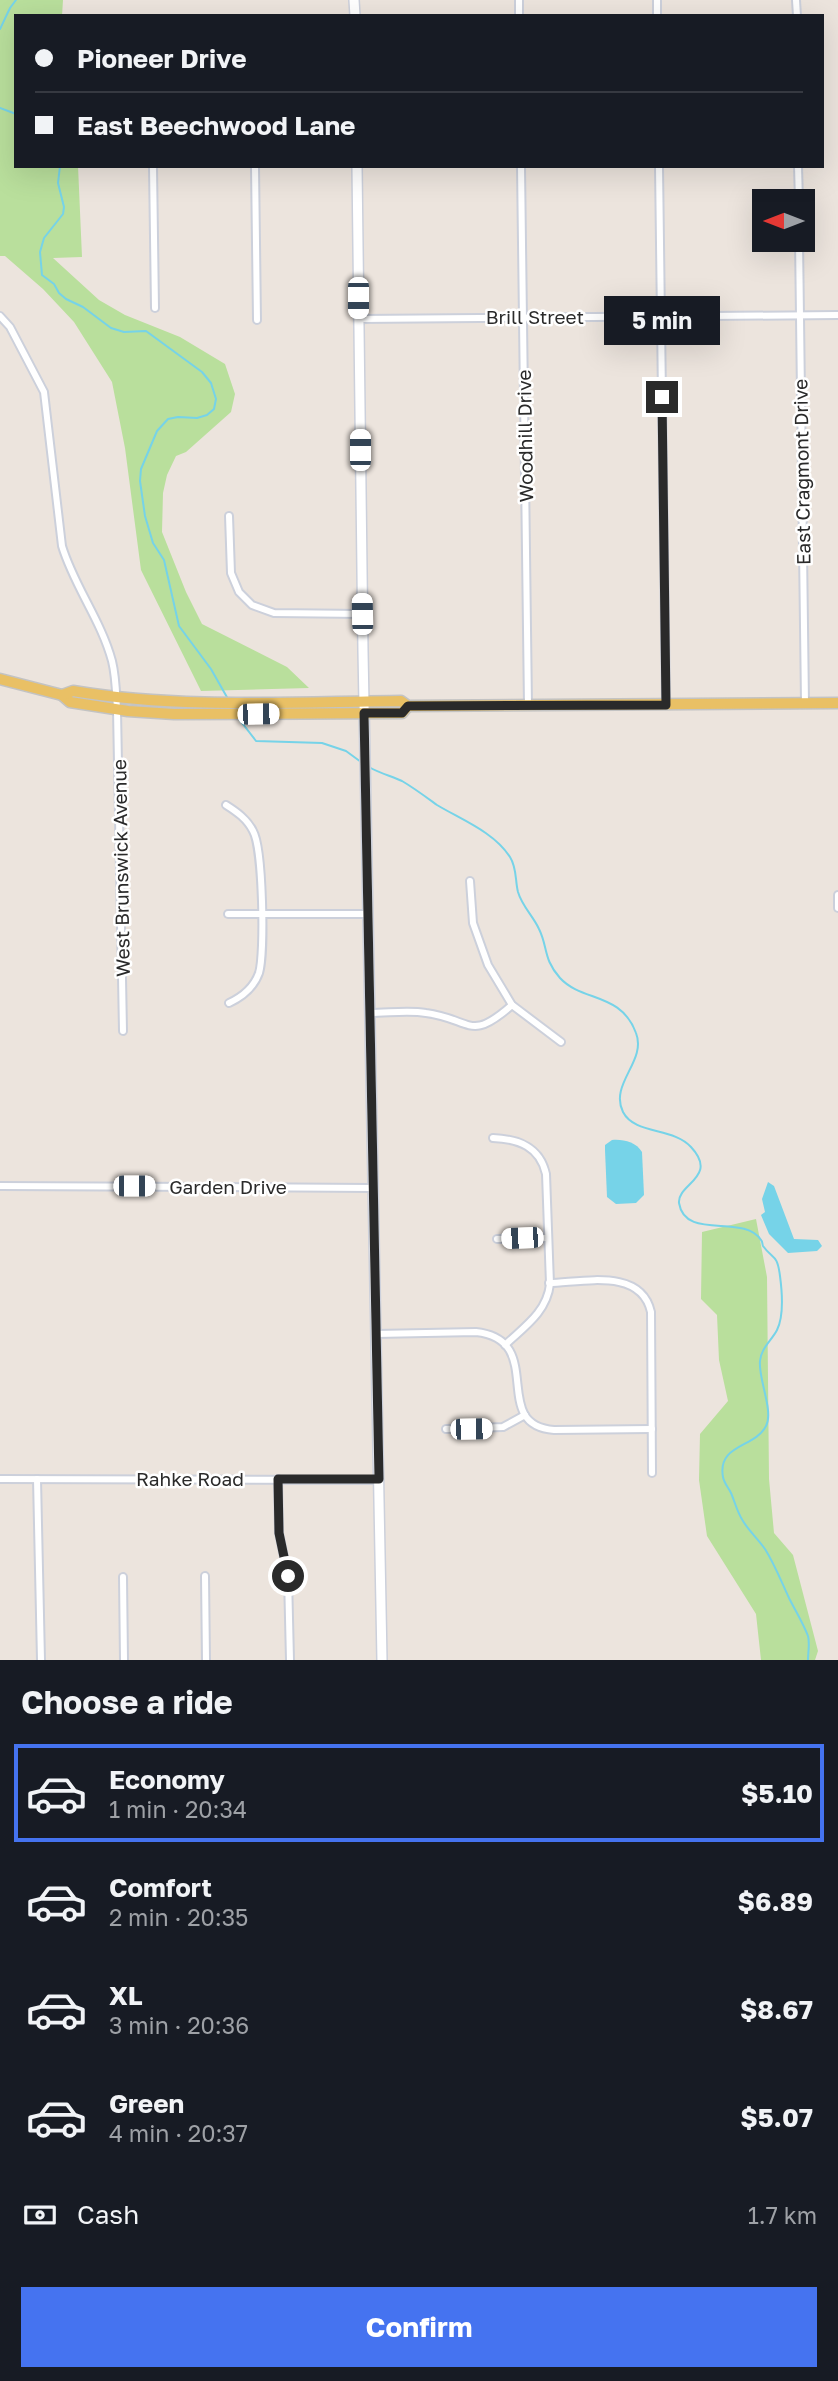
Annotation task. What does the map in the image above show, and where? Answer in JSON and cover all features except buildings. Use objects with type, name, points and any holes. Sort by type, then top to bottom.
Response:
[{"type":"main road","points":[[357,168],[362,614],[382,1660]]},
{"type":"main road","points":[[0,679],[62,695],[70,702],[117,704],[364,701],[401,701],[408,706],[838,703]]},
{"type":"main road","points":[[117,704],[158,714],[214,715],[402,713],[408,706]]},
{"type":"street","points":[[153,168],[155,308]]},
{"type":"street","points":[[255,168],[257,320]]},
{"type":"street","name":"Woodhill Drive","points":[[521,168],[528,706]]},
{"type":"street","points":[[659,168],[666,705]]},
{"type":"street","points":[[798,168],[799,189]]},
{"type":"street","name":"East Cragmont Drive","points":[[799,252],[805,704]]},
{"type":"street","name":"Brill Street","points":[[359,319],[838,314]]},
{"type":"street","name":"West Brunswick Avenue","points":[[0,316],[10,327],[44,392],[62,546],[66,561],[107,646],[114,670],[117,704],[123,1031]]},
{"type":"street","points":[[229,516],[231,573],[239,592],[250,603],[274,613],[362,614]]},
{"type":"street","points":[[226,805],[247,822],[257,840],[260,854],[261,914],[261,961],[258,976],[246,993],[229,1003]]},
{"type":"street","points":[[470,881],[471,912],[478,942],[488,965],[512,1005],[561,1042]]},
{"type":"street","points":[[838,895],[838,908]]},
{"type":"street","points":[[228,914],[368,914]]},
{"type":"street","points":[[370,1013],[424,1012],[474,1027],[493,1021],[512,1005]]},
{"type":"street","points":[[494,1138],[522,1142],[534,1151],[546,1174],[550,1283],[548,1294],[540,1311],[505,1345]]},
{"type":"street","name":"Garden Drive","points":[[0,1186],[373,1188]]},
{"type":"street","points":[[497,1239],[548,1238]]},
{"type":"street","points":[[550,1283],[623,1282],[639,1289],[650,1308],[652,1473]]},
{"type":"street","points":[[376,1334],[479,1332],[494,1336],[505,1345],[516,1365],[519,1403],[524,1415],[533,1423],[548,1429],[652,1429]]},
{"type":"street","points":[[446,1429],[503,1427],[524,1415]]},
{"type":"street","name":"Rahke Road","points":[[0,1479],[379,1479]]},
{"type":"street","points":[[37,1479],[41,1660]]},
{"type":"street","points":[[278,1479],[279,1533],[289,1584],[290,1660]]},
{"type":"street","points":[[122,1577],[124,1660]]},
{"type":"street","points":[[205,1577],[206,1660]]},
{"type":"green space","points":[[0,0],[63,0],[62,14],[14,14],[14,168],[78,168],[82,257],[53,258],[99,300],[125,315],[180,337],[225,364],[235,394],[231,412],[186,452],[176,456],[167,475],[163,493],[162,532],[202,624],[287,667],[309,688],[201,691],[141,570],[125,448],[112,382],[74,322],[43,289],[5,256],[0,256]]},
{"type":"green space","points":[[756,1219],[767,1277],[769,1479],[774,1533],[793,1555],[818,1651],[815,1660],[761,1660],[756,1614],[707,1536],[699,1480],[700,1434],[728,1401],[719,1360],[717,1315],[701,1299],[702,1232]]},
{"type":"water","points":[[612,1140],[629,1142],[642,1152],[644,1195],[636,1203],[616,1204],[607,1197],[605,1145]]},
{"type":"water","points":[[768,1182],[774,1186],[794,1239],[818,1240],[822,1246],[817,1251],[788,1253],[769,1234],[761,1215],[765,1212],[762,1199]]},
{"type":"waterway","points":[[0,29],[16,0]]},
{"type":"waterway","points":[[0,108],[14,113]]},
{"type":"waterway","points":[[60,168],[58,183],[64,207],[63,214],[44,238],[40,252],[42,275],[54,284],[66,299],[83,307],[111,328],[124,332],[146,331],[202,372],[211,383],[216,399],[214,409],[197,418],[168,419],[157,431],[141,469],[140,481],[145,516],[153,543],[164,560],[179,626],[211,669],[228,699]]},
{"type":"waterway","points":[[239,719],[256,741],[322,743],[346,751],[361,762]]},
{"type":"waterway","points":[[369,767],[402,781],[467,821],[503,848],[514,865],[520,897],[539,929],[548,959],[560,978],[569,986],[621,1010],[636,1033],[637,1053],[621,1092],[623,1112],[636,1124],[683,1141],[698,1157],[701,1166],[699,1173],[680,1196],[679,1203],[684,1214],[692,1221],[703,1224],[742,1228],[753,1232],[776,1260],[781,1289],[781,1318],[777,1330],[764,1348],[760,1361],[768,1420],[761,1433],[726,1458],[723,1477],[741,1518],[769,1555],[804,1626],[809,1639],[808,1660]]},
{"type":"route","points":[[288,1576],[280,1544],[278,1479],[379,1479],[364,713],[402,713],[408,706],[666,705],[662,397]]}]
